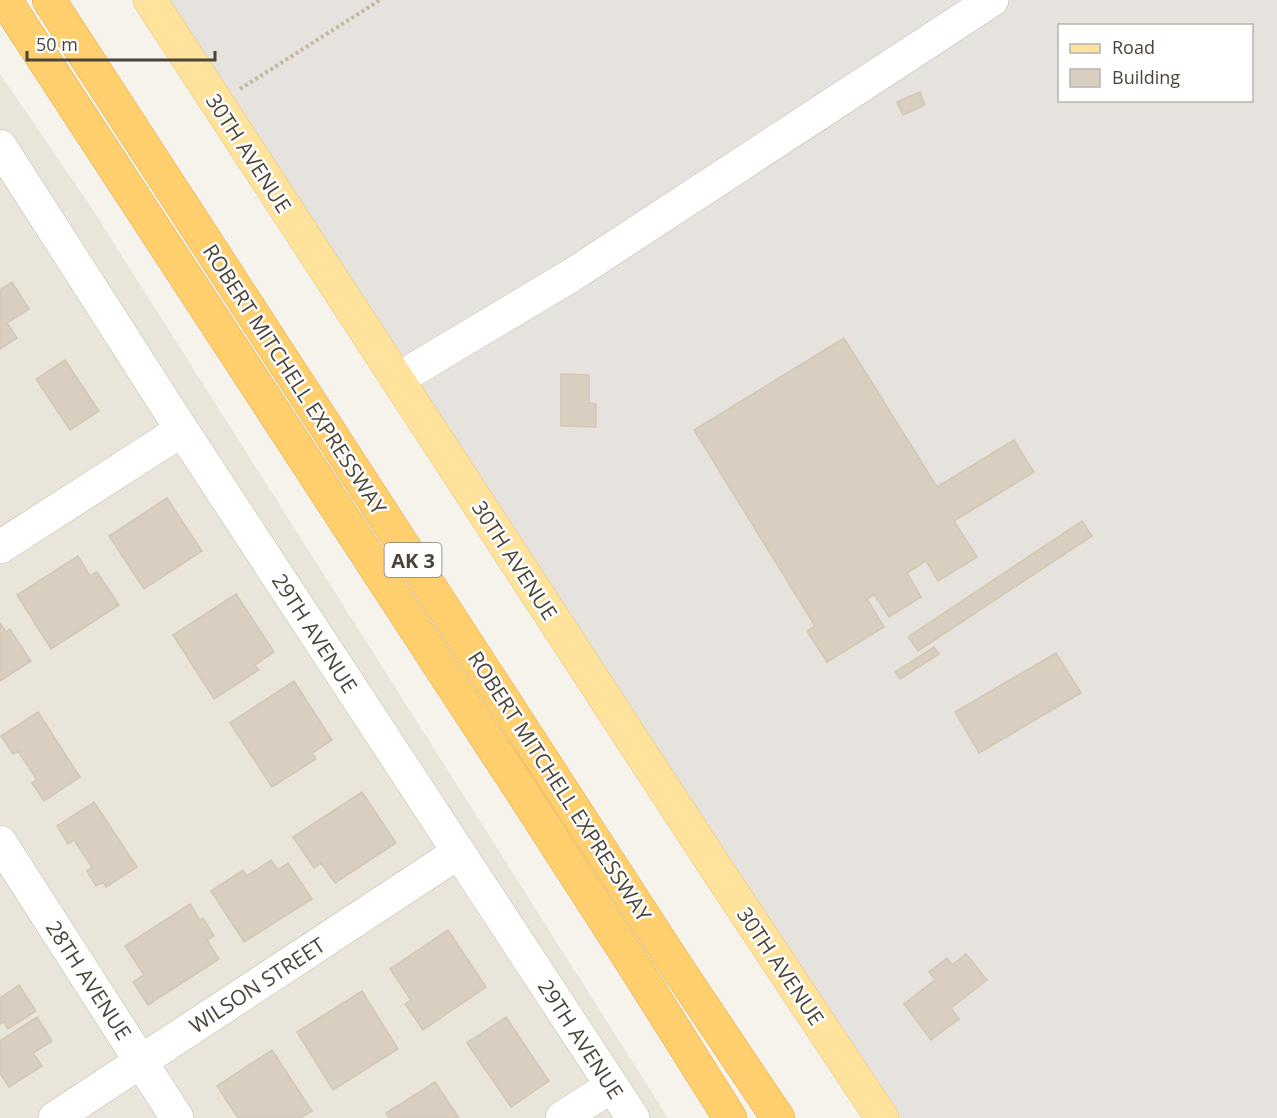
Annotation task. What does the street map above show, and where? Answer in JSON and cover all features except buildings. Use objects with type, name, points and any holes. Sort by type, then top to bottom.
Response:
[{"type":"highway","name":"ROBERT MITCHELL EXPRESSWAY","points":[[5,0],[520,788],[730,1118]]},
{"type":"highway","name":"ROBERT MITCHELL EXPRESSWAY","points":[[49,0],[680,972],[778,1118]]},
{"type":"main road","name":"30TH AVENUE","points":[[150,0],[716,868],[882,1118]]},
{"type":"street","points":[[398,379],[572,275],[992,0]]},
{"type":"street","name":"29TH AVENUE","points":[[0,146],[182,430],[633,1118]]},
{"type":"street","points":[[0,547],[182,430]]},
{"type":"street","name":"28TH AVENUE","points":[[0,842],[177,1118]]},
{"type":"street","name":"WILSON STREET","points":[[55,1118],[459,852]]},
{"type":"street","points":[[561,1118],[612,1086]]},
{"type":"path","points":[[217,104],[380,0]]},
{"type":"shaded area","points":[[159,0],[1277,0],[1277,1118],[888,1118]]},
{"type":"shaded area","points":[[0,74],[89,204],[668,1118],[0,1118]]}]
